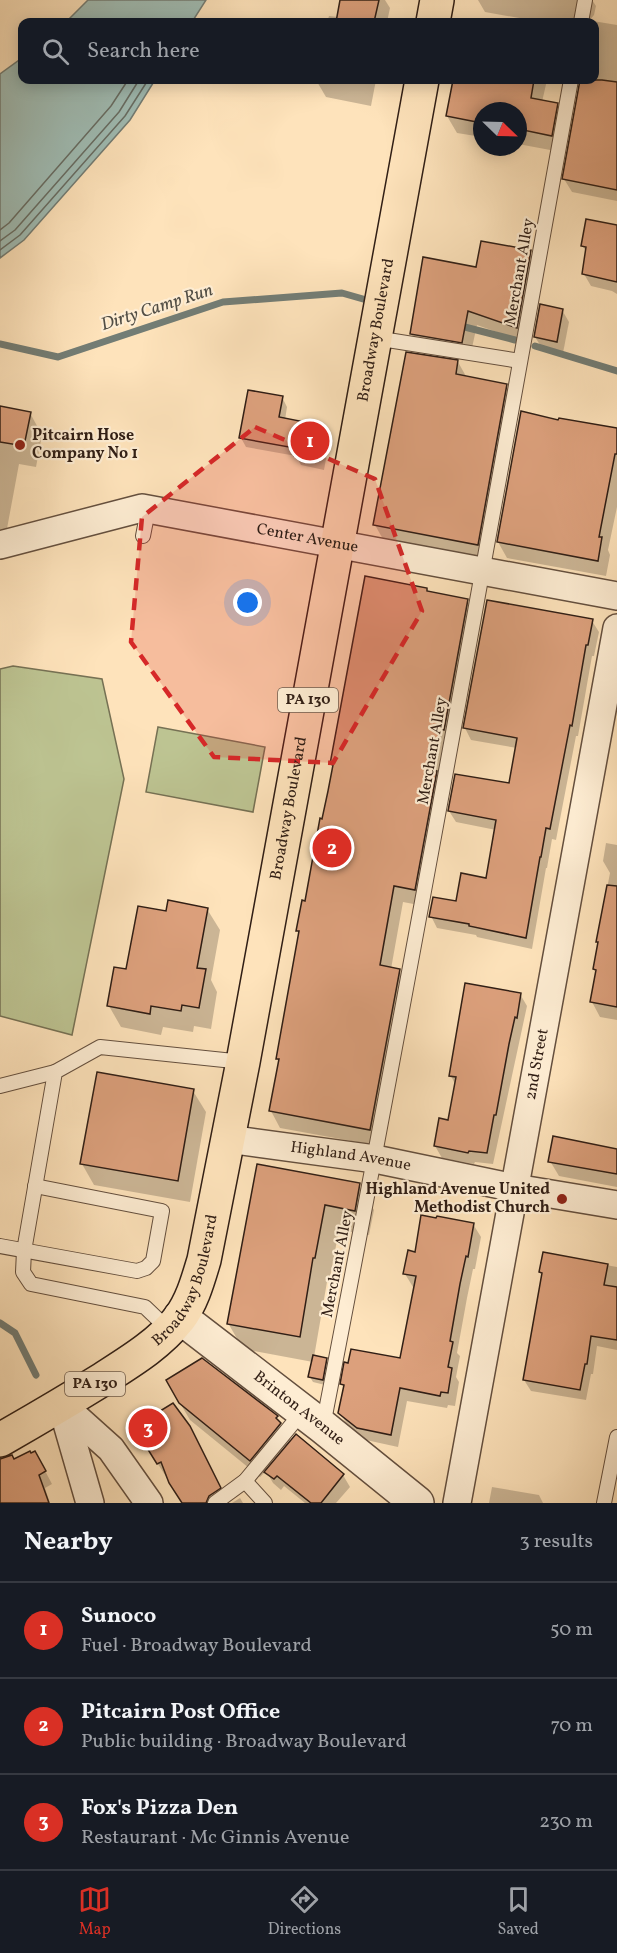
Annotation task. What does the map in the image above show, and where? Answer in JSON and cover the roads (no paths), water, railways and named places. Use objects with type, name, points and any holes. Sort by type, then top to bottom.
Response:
[{"type":"main road","points":[[434,18],[437,0]]},
{"type":"main road","name":"Broadway Boulevard","points":[[0,1440],[62,1405],[142,1354],[175,1324],[196,1288],[204,1260],[243,1062],[421,84]]},
{"type":"street","name":"Center Avenue","points":[[0,545],[142,508],[617,596]]},
{"type":"street","name":"2nd Street","points":[[458,1503],[613,670],[617,628]]},
{"type":"street","name":"Highland Avenue","points":[[228,1139],[375,1159],[515,1188],[617,1205]]},
{"type":"street","name":"Brinton Avenue","points":[[175,1324],[313,1419],[417,1503]]},
{"type":"street","points":[[62,1405],[90,1503]]},
{"type":"street","points":[[62,1405],[111,1449],[150,1503]]},
{"type":"lane","points":[[582,18],[585,0]]},
{"type":"lane","name":"Merchant Alley","points":[[313,1419],[375,1159],[570,84]]},
{"type":"lane","points":[[375,338],[520,362]]},
{"type":"lane","points":[[143,536],[148,510]]},
{"type":"lane","points":[[0,1086],[55,1072],[100,1047],[243,1062]]},
{"type":"lane","points":[[55,1072],[24,1251],[23,1272],[31,1284],[145,1307],[175,1324]]},
{"type":"lane","points":[[0,1246],[137,1271],[146,1269],[153,1261],[162,1211],[35,1186]]},
{"type":"lane","points":[[215,1503],[246,1481],[313,1419]]},
{"type":"lane","points":[[604,1503],[617,1437]]},
{"type":"lane","points":[[246,1481],[265,1503]]},
{"type":"water","points":[[88,0],[206,0],[195,18],[70,18]]},
{"type":"water","points":[[18,61],[18,84],[152,84],[130,120],[24,240],[0,258],[0,74]]},
{"type":"waterway","name":"Dirty Camp Run","points":[[0,344],[58,357],[223,302],[342,293],[363,299]]},
{"type":"waterway","name":"Dirty Camp Run","points":[[457,325],[515,340]]},
{"type":"waterway","name":"Dirty Camp Run","points":[[535,346],[617,371]]},
{"type":"waterway","points":[[0,1323],[15,1333],[36,1375]]},
{"type":"place","name":"Sunoco","points":[[310,441]]},
{"type":"place","name":"Pitcairn Hose Company No 1","points":[[20,445]]},
{"type":"place","name":"Pitcairn Post Office","points":[[332,848]]},
{"type":"place","name":"Highland Avenue United Methodist Church","points":[[562,1199]]},
{"type":"place","name":"Fox's Pizza Den","points":[[148,1428]]}]
